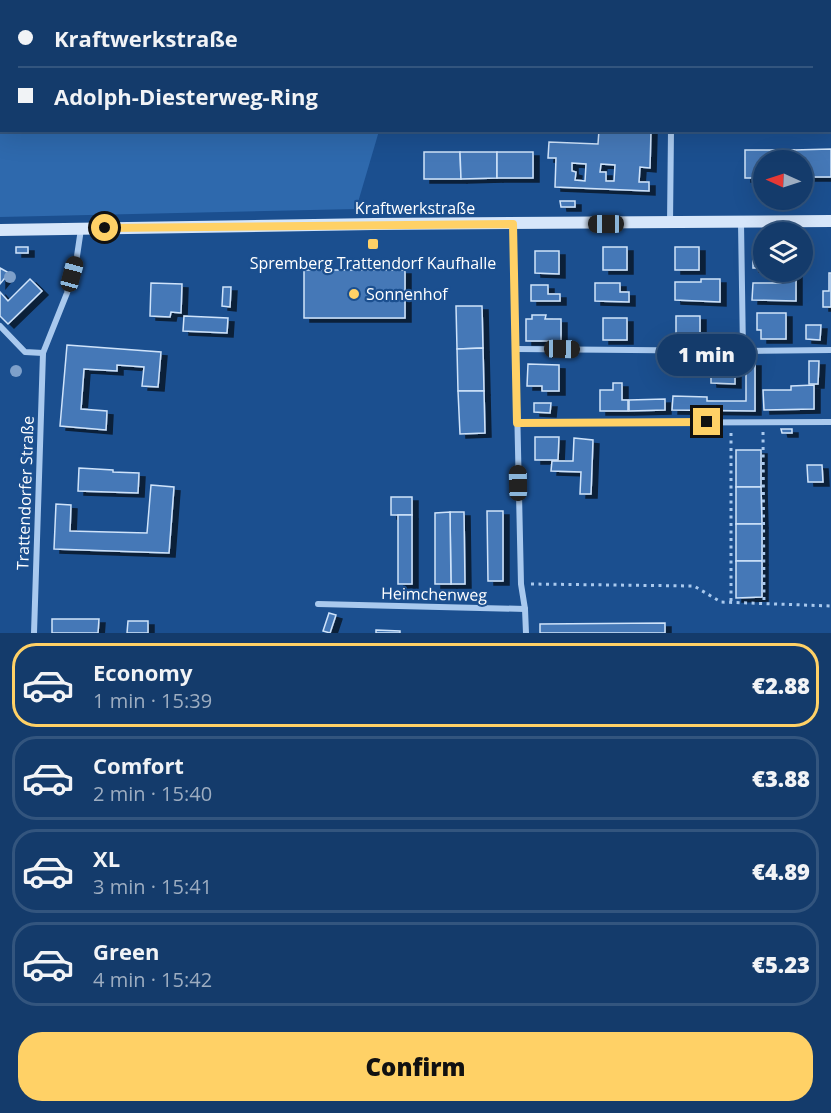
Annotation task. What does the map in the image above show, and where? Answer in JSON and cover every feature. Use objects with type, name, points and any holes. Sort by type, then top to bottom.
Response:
[{"type":"main road","name":"Kraftwerkstraße","points":[[0,230],[831,221]]},
{"type":"street","points":[[670,223],[671,132]]},
{"type":"street","points":[[741,223],[743,351]]},
{"type":"street","points":[[513,224],[521,584],[526,633]]},
{"type":"street","name":"Trattendorfer Straße","points":[[34,633],[43,353],[67,293],[77,256],[81,228]]},
{"type":"street","points":[[0,326],[25,352],[43,353]]},
{"type":"street","points":[[517,349],[831,350]]},
{"type":"street","points":[[517,423],[831,422]]},
{"type":"street","name":"Heimchenweg","points":[[318,604],[525,609]]},
{"type":"path","points":[[730,422],[731,603]]},
{"type":"path","points":[[764,422],[764,604]]},
{"type":"path","points":[[521,584],[694,586],[721,602],[831,606]]},
{"type":"shaded area","points":[[0,132],[379,132],[356,209],[0,217]]},
{"type":"building","points":[[599,132],[651,132],[650,168],[640,167],[639,182],[649,182],[649,191],[555,187],[556,158],[548,158],[549,142],[598,144]],"holes":[[[572,163],[586,164],[585,181],[575,180],[576,172],[572,171]],[[601,164],[615,165],[614,181],[606,181],[606,172],[600,172]]]},
{"type":"building","points":[[831,149],[831,177],[813,177],[813,150],[794,150]]},
{"type":"building","points":[[745,150],[753,150],[753,178],[745,178]]},
{"type":"building","points":[[424,152],[460,152],[461,179],[424,179]]},
{"type":"building","points":[[460,152],[497,152],[497,178],[461,179]]},
{"type":"building","points":[[497,152],[533,152],[533,178],[497,178]]},
{"type":"building","points":[[560,201],[575,201],[575,207],[561,207]]},
{"type":"building","points":[[16,247],[28,247],[28,253],[16,253]]},
{"type":"building","points":[[603,247],[627,247],[627,270],[603,270]]},
{"type":"building","points":[[675,247],[699,247],[699,270],[675,270]]},
{"type":"building","points":[[535,251],[559,251],[559,274],[535,273]]},
{"type":"building","points":[[0,268],[9,273],[0,284]]},
{"type":"building","name":"Sonnenhof","points":[[304,270],[405,270],[405,318],[304,318]]},
{"type":"building","points":[[829,273],[831,273],[831,307],[823,307],[823,291],[829,291]]},
{"type":"building","points":[[30,279],[42,291],[8,324],[0,316],[0,292],[8,301]]},
{"type":"building","points":[[701,279],[720,279],[720,302],[675,300],[675,282],[701,282]]},
{"type":"building","points":[[796,282],[796,301],[752,300],[753,283]]},
{"type":"building","points":[[151,283],[182,284],[181,313],[171,312],[170,317],[150,316]]},
{"type":"building","points":[[595,283],[620,283],[620,292],[629,292],[629,302],[595,301]]},
{"type":"building","points":[[531,285],[548,285],[548,294],[560,294],[560,301],[531,301]]},
{"type":"building","points":[[223,287],[231,287],[230,307],[222,306]]},
{"type":"building","points":[[456,306],[482,306],[483,348],[457,349]]},
{"type":"building","points":[[757,313],[786,313],[786,339],[761,339],[761,330],[757,330]]},
{"type":"building","points":[[532,315],[546,315],[545,319],[561,319],[561,341],[526,341],[526,319],[532,319]]},
{"type":"building","points":[[184,316],[228,318],[227,333],[183,331]]},
{"type":"building","points":[[676,316],[700,316],[700,339],[676,339]]},
{"type":"building","points":[[603,318],[627,318],[627,340],[603,340]]},
{"type":"building","points":[[806,325],[821,325],[820,340],[806,339]]},
{"type":"building","points":[[67,345],[161,352],[158,387],[142,386],[144,367],[117,365],[117,371],[84,369],[81,409],[107,411],[106,430],[60,426]]},
{"type":"building","points":[[483,348],[484,391],[458,391],[457,349]]},
{"type":"building","points":[[711,361],[735,361],[735,384],[711,383]]},
{"type":"building","points":[[809,361],[819,361],[818,384],[809,384]]},
{"type":"building","points":[[746,362],[755,362],[755,411],[672,410],[673,396],[707,397],[707,401],[746,401]]},
{"type":"building","points":[[528,364],[559,365],[559,391],[542,391],[542,386],[527,386]]},
{"type":"building","points":[[613,383],[622,383],[622,400],[628,400],[628,411],[600,411],[600,390],[613,390]]},
{"type":"building","points":[[814,385],[814,409],[764,410],[763,390],[791,390],[791,386]]},
{"type":"building","points":[[458,391],[484,391],[485,433],[460,434]]},
{"type":"building","points":[[665,399],[665,410],[629,411],[629,400]]},
{"type":"building","points":[[534,403],[551,403],[550,413],[534,412]]},
{"type":"building","points":[[781,429],[792,429],[792,433],[782,433]]},
{"type":"building","points":[[535,437],[559,437],[558,460],[535,460]]},
{"type":"building","points":[[574,438],[593,440],[591,494],[580,494],[581,472],[551,471],[552,461],[573,461]]},
{"type":"building","points":[[736,450],[761,450],[761,487],[736,487]]},
{"type":"building","points":[[807,465],[822,465],[823,482],[808,482]]},
{"type":"building","points":[[79,468],[139,473],[138,493],[78,491]]},
{"type":"building","points":[[151,485],[174,487],[169,553],[54,549],[56,504],[71,505],[70,531],[147,533]]},
{"type":"building","points":[[736,487],[761,487],[762,524],[736,524]]},
{"type":"building","points":[[391,497],[412,497],[412,515],[391,515]]},
{"type":"building","points":[[487,511],[503,511],[503,581],[488,581]]},
{"type":"building","points":[[450,512],[464,512],[465,584],[451,584]]},
{"type":"building","points":[[450,512],[451,584],[435,584],[435,513]]},
{"type":"building","points":[[398,515],[412,515],[412,584],[398,584]]},
{"type":"building","points":[[736,524],[762,524],[762,561],[736,561]]},
{"type":"building","points":[[736,561],[762,561],[762,597],[736,598]]},
{"type":"building","points":[[329,613],[336,615],[330,633],[323,631]]},
{"type":"building","points":[[52,619],[99,619],[98,633],[52,633]]},
{"type":"building","points":[[128,621],[148,621],[148,633],[127,633]]},
{"type":"building","points":[[665,623],[665,633],[540,633],[540,624]]},
{"type":"building","points":[[376,630],[400,631],[400,633],[376,633]]},
{"type":"place","name":"Spremberg Trattendorf Kaufhalle","points":[[373,244]]},
{"type":"place","name":"Sonnenhof","points":[[354,294]]},
{"type":"route","points":[[105,228],[513,224],[517,423],[707,422]]}]
